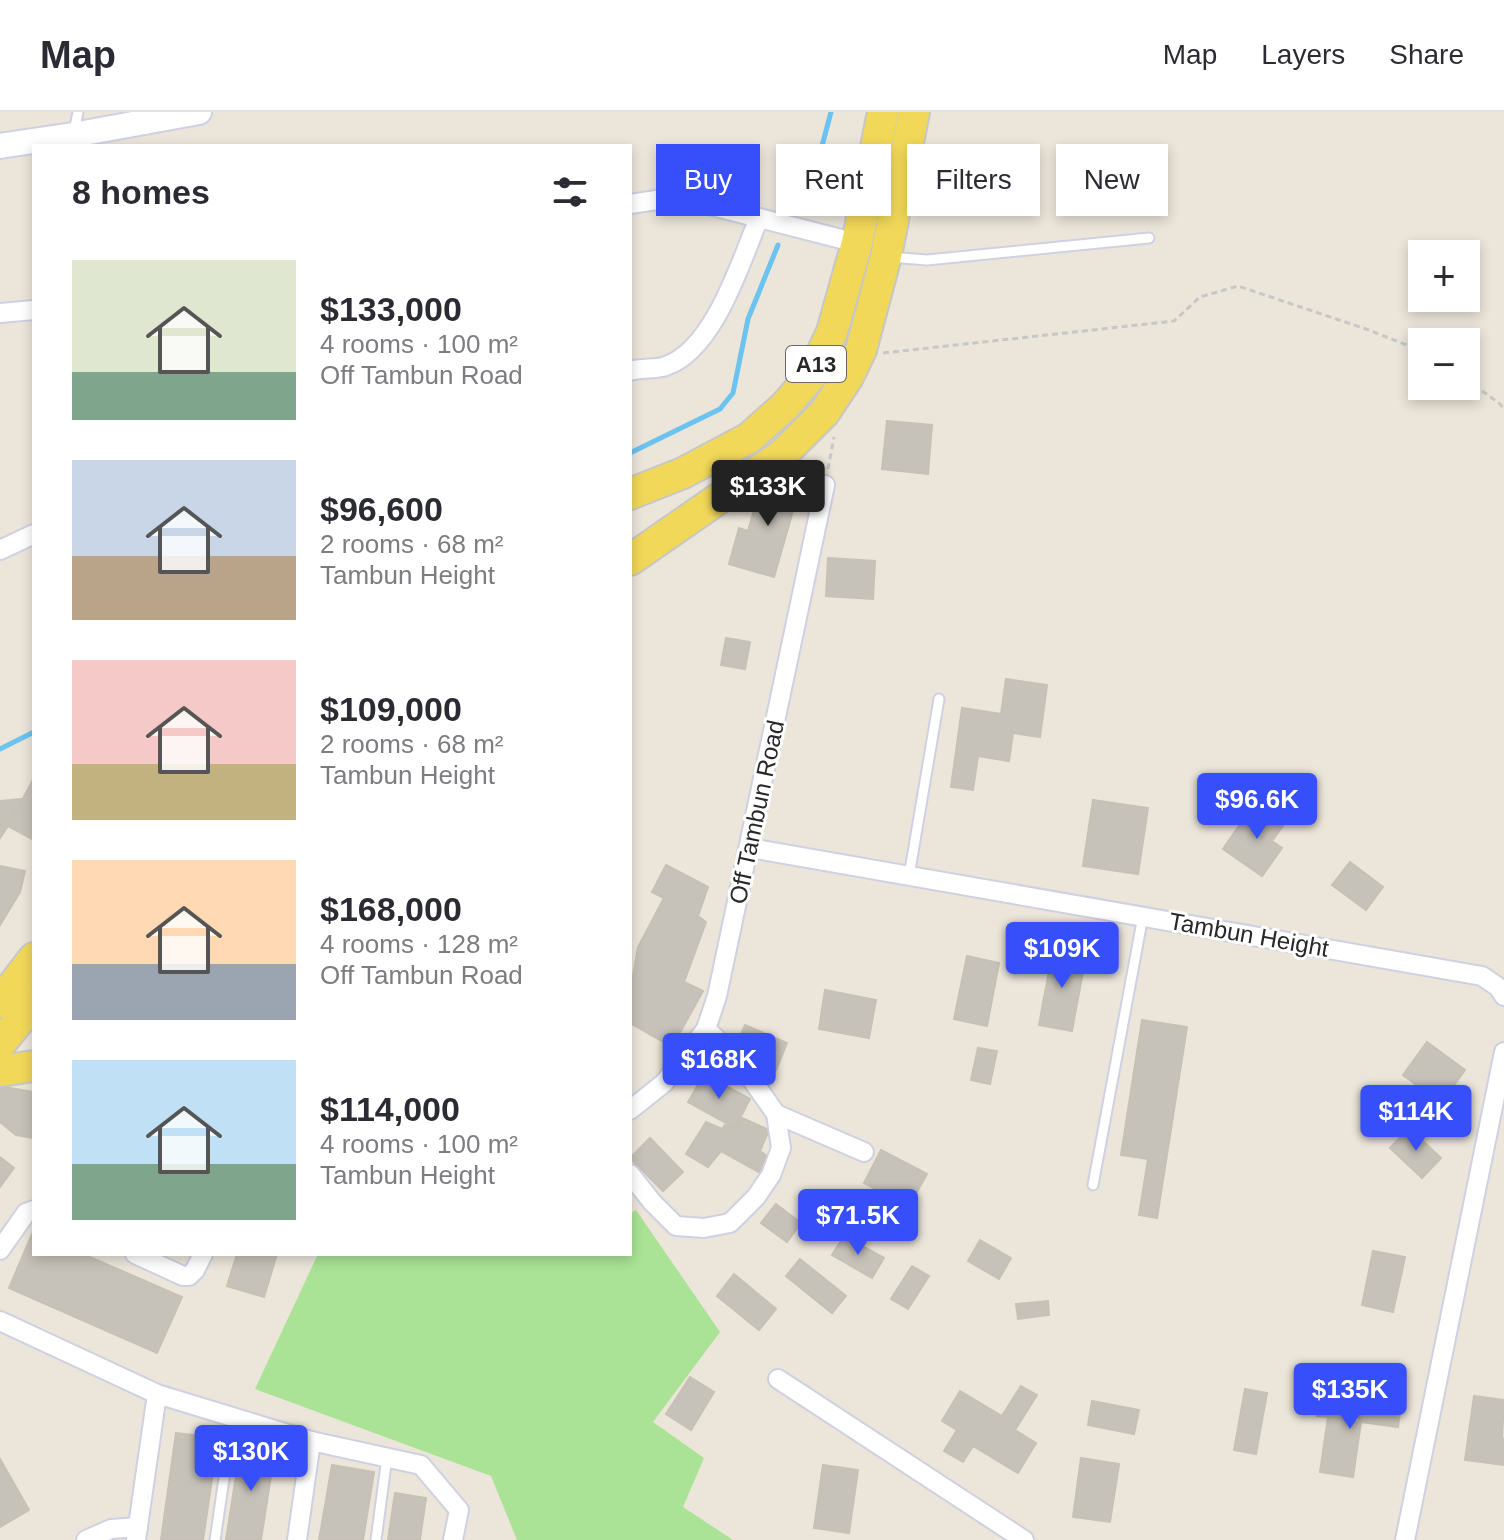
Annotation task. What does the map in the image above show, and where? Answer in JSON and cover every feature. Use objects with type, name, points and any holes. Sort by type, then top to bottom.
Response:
[{"type":"main road","points":[[886,256],[914,112]]},
{"type":"main road","name":"A13","points":[[632,493],[683,473],[749,438],[785,406],[811,376],[832,332],[857,243],[877,122]]},
{"type":"main road","name":"A13","points":[[632,559],[783,454],[824,413],[848,377],[861,350],[886,256]]},
{"type":"main road","points":[[0,1044],[18,1008],[32,964]]},
{"type":"main road","points":[[0,1071],[32,1066]]},
{"type":"street","points":[[0,146],[76,123],[199,112]]},
{"type":"street","points":[[632,204],[677,197],[857,243]]},
{"type":"street","points":[[632,370],[665,367],[686,356],[710,328],[731,287],[759,218]]},
{"type":"street","points":[[0,313],[32,310]]},
{"type":"street","name":"Off Tambun Road","points":[[632,1108],[664,1083],[706,1029],[717,996],[825,485]]},
{"type":"street","points":[[0,550],[32,535]]},
{"type":"street","name":"Tambun Height","points":[[750,848],[1482,976],[1498,987],[1504,996]]},
{"type":"street","points":[[632,1177],[676,1226],[704,1228],[730,1223],[756,1197],[771,1175],[781,1148],[776,1114],[735,1056],[706,1029]]},
{"type":"street","points":[[1405,1540],[1504,1052]]},
{"type":"street","points":[[776,1114],[864,1152]]},
{"type":"street","points":[[0,1250],[26,1213],[32,1211]]},
{"type":"street","points":[[139,1256],[183,1276],[189,1276],[195,1270],[202,1256]]},
{"type":"street","points":[[0,1321],[157,1394],[311,1441],[421,1465],[459,1510],[453,1540]]},
{"type":"street","points":[[778,1379],[1024,1540]]},
{"type":"street","points":[[86,1540],[111,1529],[137,1534],[157,1394]]},
{"type":"street","points":[[297,1540],[311,1441]]},
{"type":"lane","points":[[886,256],[927,260],[1149,238]]},
{"type":"lane","points":[[909,876],[939,699]]},
{"type":"lane","points":[[1093,1185],[1143,916]]},
{"type":"lane","points":[[215,1540],[233,1417]]},
{"type":"lane","points":[[376,1540],[387,1457]]},
{"type":"path","points":[[861,350],[869,354],[901,352],[1174,321],[1200,297],[1238,286],[1408,346]]},
{"type":"path","points":[[1480,389],[1504,409]]},
{"type":"green space","points":[[636,1210],[720,1332],[653,1422],[704,1458],[683,1507],[733,1540],[517,1540],[491,1476],[255,1389],[317,1256],[632,1256],[632,1213]]},
{"type":"building","points":[[887,421],[932,425],[928,474],[882,469]]},
{"type":"building","points":[[778,468],[803,476],[774,577],[729,564],[739,528],[748,531],[754,510],[765,513]]},
{"type":"building","points":[[828,558],[875,561],[873,599],[826,596]]},
{"type":"building","points":[[726,638],[750,642],[745,669],[721,665]]},
{"type":"building","points":[[1006,679],[1047,685],[1040,737],[1013,733],[1009,761],[978,756],[973,790],[951,787],[962,708],[1001,714]]},
{"type":"building","points":[[32,782],[32,839],[8,826]]},
{"type":"building","points":[[22,799],[8,826],[0,838],[0,801]]},
{"type":"building","points":[[1093,800],[1148,808],[1138,874],[1083,866]]},
{"type":"building","points":[[1268,805],[1288,819],[1272,841],[1282,848],[1262,876],[1223,849],[1243,820],[1252,827]]},
{"type":"building","points":[[1350,862],[1383,887],[1366,910],[1332,885]]},
{"type":"building","points":[[666,865],[708,887],[698,916],[706,922],[684,982],[703,991],[672,1047],[632,1024],[632,982],[638,947],[664,898],[652,892]]},
{"type":"building","points":[[0,866],[25,871],[20,892],[0,925]]},
{"type":"building","points":[[1053,949],[1086,955],[1072,1031],[1039,1025]]},
{"type":"building","points":[[967,956],[999,963],[987,1026],[954,1019]]},
{"type":"building","points":[[825,990],[876,1000],[869,1038],[819,1029]]},
{"type":"building","points":[[1142,1020],[1187,1027],[1157,1218],[1139,1215],[1148,1159],[1121,1155]]},
{"type":"building","points":[[745,1025],[787,1043],[776,1070],[733,1053]]},
{"type":"building","points":[[1427,1042],[1465,1070],[1441,1103],[1403,1075]]},
{"type":"building","points":[[978,1048],[997,1051],[990,1084],[971,1080]]},
{"type":"building","points":[[704,1074],[750,1099],[735,1128],[688,1102]]},
{"type":"building","points":[[0,1085],[32,1092],[32,1138],[16,1135],[0,1122]]},
{"type":"building","points":[[742,1118],[769,1130],[760,1151],[767,1156],[759,1172],[721,1151],[708,1167],[686,1154],[706,1122],[722,1129],[725,1125],[735,1129]]},
{"type":"building","points":[[1409,1128],[1441,1158],[1422,1178],[1390,1148]]},
{"type":"building","points":[[650,1138],[683,1172],[663,1191],[632,1160],[632,1156]]},
{"type":"building","points":[[881,1150],[927,1174],[909,1206],[864,1183]]},
{"type":"building","points":[[0,1157],[14,1168],[0,1187]]},
{"type":"building","points":[[776,1204],[801,1223],[787,1242],[761,1223]]},
{"type":"building","points":[[32,1234],[32,1256],[88,1256],[182,1297],[157,1353],[9,1288]]},
{"type":"building","points":[[844,1236],[884,1258],[872,1278],[832,1255]]},
{"type":"building","points":[[980,1240],[1011,1258],[999,1279],[968,1261]]},
{"type":"building","points":[[1373,1251],[1405,1257],[1393,1312],[1362,1305]]},
{"type":"building","points":[[236,1256],[276,1256],[264,1297],[227,1286]]},
{"type":"building","points":[[800,1259],[846,1296],[832,1313],[786,1276]]},
{"type":"building","points":[[912,1266],[929,1276],[908,1309],[891,1299]]},
{"type":"building","points":[[734,1274],[776,1309],[759,1330],[717,1296]]},
{"type":"building","points":[[1048,1301],[1049,1315],[1018,1319],[1016,1304]]},
{"type":"building","points":[[690,1377],[714,1392],[691,1430],[666,1414]]},
{"type":"building","points":[[1021,1386],[1037,1395],[1015,1430],[1036,1443],[1018,1473],[973,1446],[963,1462],[944,1451],[957,1430],[942,1421],[960,1391],[1002,1416]]},
{"type":"building","points":[[1245,1389],[1267,1393],[1256,1454],[1234,1450]]},
{"type":"building","points":[[1320,1395],[1346,1399],[1343,1419],[1358,1422],[1362,1398],[1401,1404],[1398,1427],[1361,1422],[1353,1477],[1320,1472],[1328,1417],[1317,1416]]},
{"type":"building","points":[[1474,1396],[1504,1400],[1504,1465],[1465,1460]]},
{"type":"building","points":[[1092,1401],[1139,1410],[1134,1434],[1088,1425]]},
{"type":"building","points":[[176,1433],[218,1438],[203,1540],[161,1540]]},
{"type":"building","points":[[241,1444],[275,1450],[261,1540],[226,1540]]},
{"type":"building","points":[[1081,1458],[1119,1464],[1110,1522],[1073,1517]]},
{"type":"building","points":[[0,1459],[29,1510],[0,1527]]},
{"type":"building","points":[[332,1465],[374,1472],[363,1540],[319,1540]]},
{"type":"building","points":[[823,1465],[858,1470],[849,1533],[814,1528]]},
{"type":"building","points":[[395,1493],[426,1498],[420,1540],[388,1540]]},
{"type":"waterway","points":[[823,144],[831,112]]},
{"type":"waterway","points":[[632,452],[720,409],[733,393],[748,319],[778,245]]},
{"type":"waterway","points":[[0,749],[32,733]]}]
